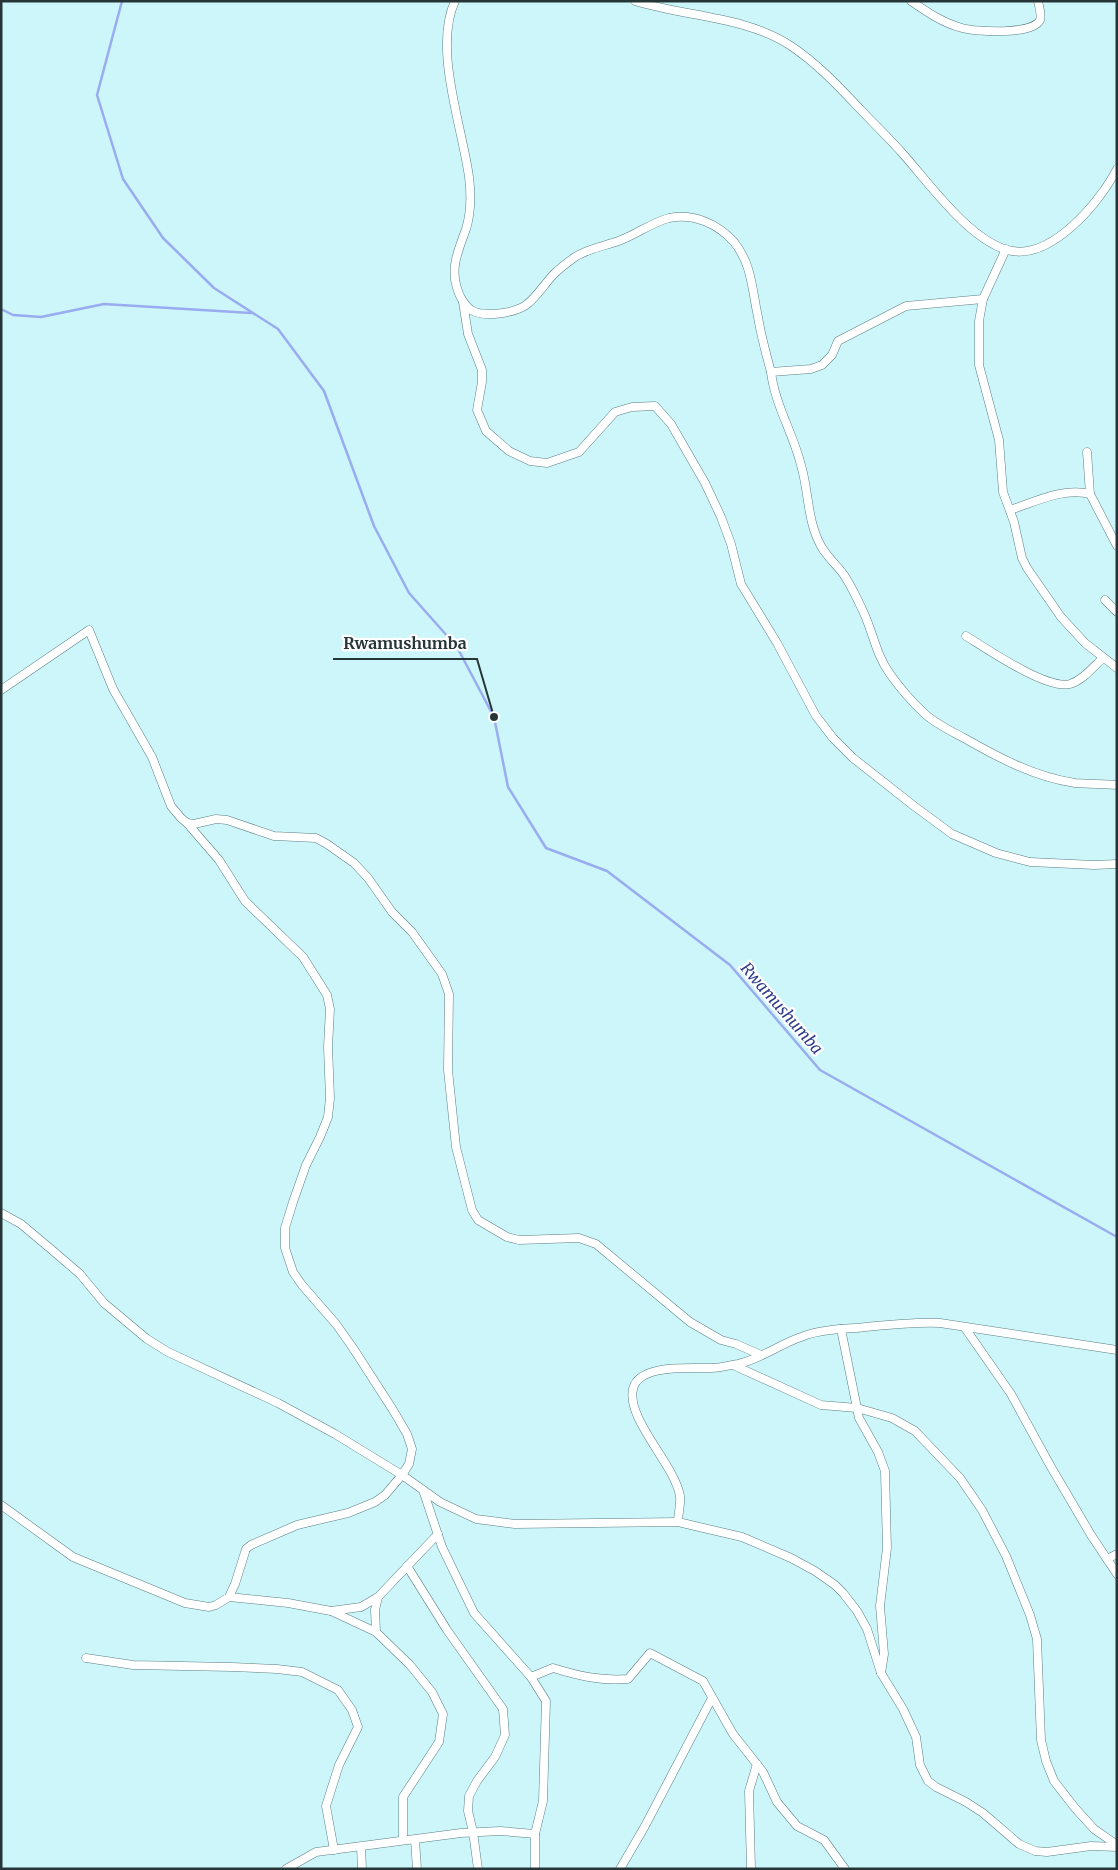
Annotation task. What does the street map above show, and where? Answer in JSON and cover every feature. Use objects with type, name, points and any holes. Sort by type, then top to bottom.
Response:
[{"type":"street","points":[[454,1],[448,26],[447,56],[466,152],[470,186],[466,229],[456,258],[454,273],[457,288],[464,302],[471,310],[478,313],[491,314],[514,311],[527,304],[554,274],[575,257],[591,249],[632,236],[669,218],[697,219],[709,222],[724,231],[735,243],[752,276],[757,316],[777,400],[801,465],[814,529],[821,546],[844,574],[854,592],[876,648],[890,674],[926,715],[1022,768],[1043,776],[1075,783],[1117,785]]},
{"type":"street","points":[[635,1],[742,25],[770,35],[807,57],[833,81],[902,153],[963,222],[990,242],[1006,249],[1023,252],[1041,247],[1062,234],[1093,205],[1108,187],[1117,169]]},
{"type":"street","points":[[911,1],[939,20],[979,32],[1011,30],[1037,24],[1041,16],[1038,1]]},
{"type":"street","points":[[1006,249],[983,299],[979,321],[979,365],[997,432],[1003,492],[1010,510],[1022,558],[1027,568],[1061,617],[1085,643],[1117,668]]},
{"type":"street","points":[[771,372],[810,369],[822,365],[832,355],[838,341],[906,306],[983,299]]},
{"type":"street","points":[[464,302],[468,334],[482,370],[477,410],[486,431],[509,451],[530,461],[548,463],[579,452],[614,412],[632,407],[655,406],[671,424],[705,483],[721,517],[731,544],[741,584],[772,635],[816,716],[833,738],[854,758],[952,834],[996,853],[1030,862],[1094,865],[1117,864]]},
{"type":"street","points":[[1087,452],[1090,494],[1117,546]]},
{"type":"street","points":[[1010,510],[1063,493],[1080,491],[1090,494]]},
{"type":"street","points":[[1105,600],[1117,612]]},
{"type":"street","points":[[1,690],[89,630],[113,689],[152,757],[171,806],[218,860],[245,901],[303,958],[327,995],[330,1010],[328,1047],[330,1098],[328,1117],[293,1202],[285,1228],[285,1248],[293,1272],[336,1324],[393,1410],[407,1434],[412,1449],[409,1464],[402,1475],[385,1495],[375,1502],[348,1513],[297,1525],[251,1544],[246,1549],[236,1584],[228,1597],[209,1607],[185,1603],[73,1557],[1,1505]]},
{"type":"street","points":[[966,636],[1035,676],[1063,685],[1083,677],[1103,658]]},
{"type":"street","points":[[187,823],[194,824],[216,819],[227,820],[274,836],[307,837],[322,841],[354,863],[368,878],[392,912],[412,932],[447,984],[449,1002],[448,1070],[451,1112],[456,1147],[472,1210],[478,1220],[501,1234],[519,1240],[579,1238],[596,1244],[690,1322],[721,1340],[736,1344],[761,1355]]},
{"type":"street","points":[[1,1213],[20,1224],[80,1274],[104,1303],[147,1339],[168,1352],[278,1403],[342,1438],[402,1475],[440,1502],[476,1519],[515,1524],[678,1522],[742,1537],[815,1571],[835,1585],[857,1611],[867,1629],[881,1673],[903,1709],[916,1737],[920,1766],[928,1781],[936,1788],[977,1809],[1019,1844],[1035,1851],[1047,1852],[1091,1846],[1117,1846]]},
{"type":"street","points":[[678,1522],[680,1496],[675,1482],[638,1415],[632,1391],[635,1384],[646,1375],[660,1370],[714,1368],[733,1364],[761,1355],[802,1336],[841,1329],[916,1322],[940,1323],[1117,1350]]},
{"type":"street","points":[[965,1328],[1010,1394],[1051,1467],[1117,1574]]},
{"type":"street","points":[[841,1329],[859,1418],[878,1452],[885,1471],[888,1548],[880,1606],[884,1654],[881,1673]]},
{"type":"street","points":[[733,1364],[821,1405],[858,1408],[892,1418],[916,1431],[960,1478],[982,1510],[1006,1556],[1030,1615],[1037,1639],[1040,1740],[1054,1781],[1094,1829],[1117,1846]]},
{"type":"street","points":[[423,1490],[442,1547],[474,1613],[531,1677],[546,1701],[543,1801],[535,1834],[535,1869]]},
{"type":"street","points":[[331,1611],[361,1607],[378,1597],[438,1534]]},
{"type":"street","points":[[1107,1559],[1117,1554]]},
{"type":"street","points":[[407,1566],[448,1630],[503,1709],[505,1735],[495,1758],[477,1781],[469,1796],[468,1810],[474,1832],[478,1869]]},
{"type":"street","points":[[228,1597],[288,1603],[331,1611],[376,1632],[410,1665],[432,1692],[443,1714],[440,1742],[403,1797],[403,1840]]},
{"type":"street","points":[[376,1632],[375,1610],[378,1597]]},
{"type":"street","points":[[531,1677],[553,1668],[577,1675],[606,1680],[628,1679],[650,1653],[703,1682],[733,1734],[763,1772],[778,1802],[798,1826],[824,1840],[845,1869]]},
{"type":"street","points":[[86,1658],[133,1665],[232,1667],[302,1672],[338,1690],[352,1710],[358,1727],[339,1765],[326,1806],[334,1850]]},
{"type":"street","points":[[620,1869],[645,1826],[712,1698]]},
{"type":"street","points":[[751,1869],[749,1791],[756,1764]]},
{"type":"street","points":[[286,1869],[316,1852],[474,1832],[500,1830],[535,1834]]},
{"type":"street","points":[[415,1840],[417,1869]]},
{"type":"street","points":[[361,1846],[362,1869]]},
{"type":"waterway","name":"Rwamushumba","points":[[122,1],[97,95],[123,179],[163,238],[214,288],[278,329],[324,391],[374,526],[409,593],[457,647],[494,717],[508,787],[546,848],[607,871],[730,965],[820,1070],[1117,1237]]},
{"type":"waterway","points":[[1,309],[13,315],[41,317],[104,304],[251,313]]},
{"type":"place","name":"Rwamushumba","points":[[494,717]]}]
